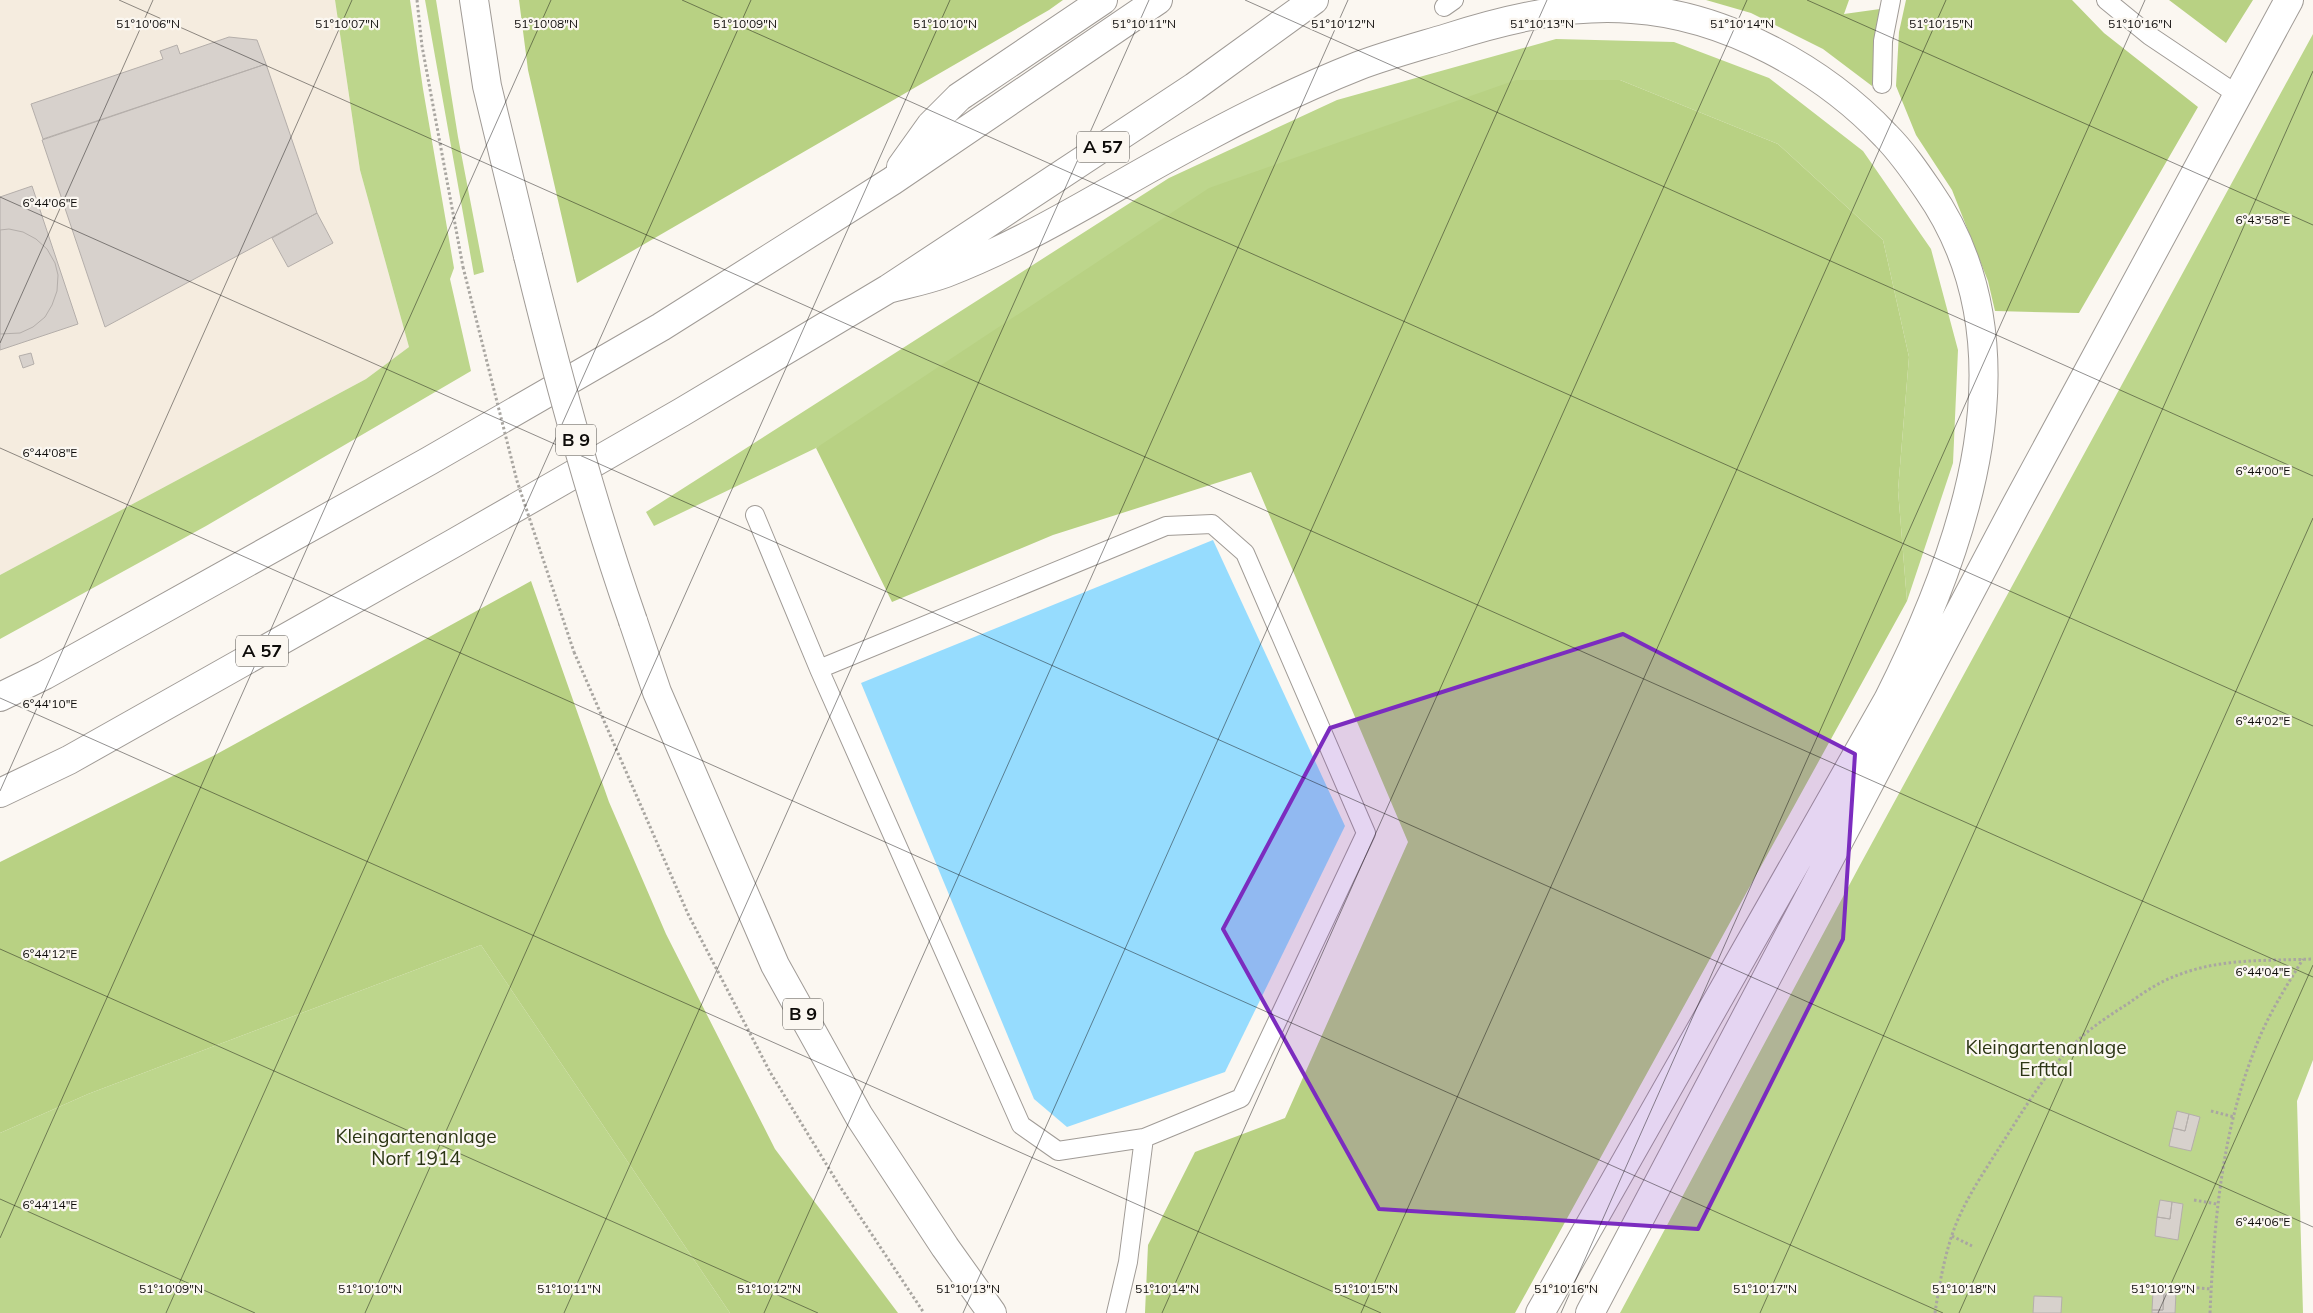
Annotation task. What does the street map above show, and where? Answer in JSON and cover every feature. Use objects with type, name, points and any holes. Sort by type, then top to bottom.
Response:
[{"type":"main road","name":"B 9","points":[[474,0],[486,86],[564,400],[611,558],[657,692],[775,965],[859,1116],[945,1248],[992,1313]]},
{"type":"main road","points":[[892,180],[930,125],[959,97],[1103,0]]},
{"type":"main road","points":[[0,697],[45,675],[429,461],[661,327],[892,180],[1158,0]]},
{"type":"main road","name":"A 57","points":[[0,793],[78,755],[463,538],[682,412],[888,289],[1194,87],[1314,0]]},
{"type":"main road","points":[[1590,1313],[2016,505],[2289,0]]},
{"type":"main road","points":[[888,289],[942,274],[995,252],[1091,203],[1202,139],[1295,93],[1360,65],[1486,26],[1550,12],[1632,9],[1675,16],[1723,28],[1768,49],[1819,77],[1859,110],[1886,135],[1906,159],[1934,199],[1958,245],[1964,261],[1974,294],[1984,346],[1985,399],[1975,458],[1947,567],[1920,636],[1888,700],[1540,1313]]},
{"type":"lane","points":[[1882,84],[1883,41],[1892,0]]},
{"type":"lane","points":[[2106,0],[2150,36],[2238,95]]},
{"type":"lane","points":[[755,515],[819,669],[1021,1125],[1058,1150],[1144,1138],[1241,1098],[1366,833],[1245,553],[1212,524],[1166,526],[819,669]]},
{"type":"lane","points":[[1116,1313],[1128,1262],[1144,1138]]},
{"type":"path","points":[[417,0],[422,46],[463,267],[517,481],[574,652],[688,914],[770,1072],[839,1186],[924,1313]]},
{"type":"path","points":[[2210,1313],[2218,1204],[2234,1117],[2253,1052],[2278,1000],[2303,959]]},
{"type":"path","points":[[1935,1313],[1944,1265],[1952,1236],[1966,1204],[1987,1167],[2032,1098],[2074,1044],[2099,1023],[2155,986],[2176,975],[2208,965],[2238,961],[2313,959]]},
{"type":"path","points":[[2211,1111],[2234,1117]]},
{"type":"path","points":[[2194,1200],[2218,1204]]},
{"type":"path","points":[[1952,1236],[1972,1246]]},
{"type":"path","points":[[2187,1288],[2211,1289]]},
{"type":"highlighted area","points":[[1623,634],[1855,754],[1843,939],[1698,1229],[1379,1209],[1223,929],[1330,728]]},
{"type":"shaded area","points":[[0,0],[335,0],[360,170],[409,347],[366,379],[0,575]]},
{"type":"green space","points":[[335,0],[410,0],[423,89],[454,268],[450,279],[471,371],[206,526],[0,639],[0,575],[366,379],[409,347],[360,170]]},
{"type":"green space","points":[[425,0],[436,0],[458,137],[484,272],[474,275]]},
{"type":"green space","points":[[519,0],[1063,0],[1049,10],[577,283],[528,70]]},
{"type":"green space","points":[[1706,0],[1849,0],[1844,14],[1880,9],[1872,86],[1823,49],[1751,13]]},
{"type":"green space","points":[[1906,0],[2072,0],[2104,33],[2198,107],[2079,313],[1995,311],[1988,281],[1952,190],[1916,135],[1896,86],[1899,32]]},
{"type":"green space","points":[[2169,0],[2253,0],[2226,43]]},
{"type":"green space","name":"Kleingartenanlage Erfttal","points":[[2313,34],[2313,1060],[2297,1101],[2303,1313],[1620,1313],[1860,865]]},
{"type":"green space","points":[[1556,39],[1674,42],[1769,78],[1863,151],[1931,249],[1958,350],[1953,463],[1907,601],[1898,490],[1909,357],[1883,240],[1778,144],[1620,80],[816,448],[654,526],[646,512],[1169,178],[1337,100]]},
{"type":"green space","points":[[1516,80],[1620,80],[1778,144],[1883,240],[1909,357],[1898,490],[1907,601],[1515,1313],[1145,1313],[1148,1245],[1195,1152],[1285,1118],[1408,842],[1251,472],[1053,535],[892,602],[816,448],[1209,188]]},
{"type":"green space","points":[[531,581],[609,802],[666,934],[775,1149],[898,1313],[730,1313],[481,945],[88,1094],[0,1133],[0,862],[215,755]]},
{"type":"green space","name":"Kleingartenanlage Norf 1914","points":[[481,945],[730,1313],[0,1313],[0,1133],[88,1094]]},
{"type":"water","points":[[1213,540],[1345,826],[1225,1072],[1067,1127],[1034,1099],[861,683]]},
{"type":"building","points":[[229,37],[257,40],[266,64],[43,139],[31,104],[163,59],[160,51],[177,45],[180,54]]},
{"type":"building","points":[[266,64],[317,213],[105,327],[42,140]]},
{"type":"building","points":[[32,186],[78,324],[0,350],[0,197]]},
{"type":"building","points":[[317,213],[333,243],[288,267],[272,238]]},
{"type":"building","points":[[9,229],[23,232],[36,239],[47,249],[55,263],[58,275],[57,291],[45,317],[33,327],[20,333],[0,334],[0,230]]},
{"type":"building","points":[[31,353],[34,364],[23,368],[19,356]]},
{"type":"building","points":[[2177,1111],[2189,1114],[2185,1131],[2173,1128]]},
{"type":"building","points":[[2189,1114],[2200,1117],[2191,1151],[2169,1146],[2173,1128],[2185,1131]]},
{"type":"building","points":[[2160,1200],[2172,1202],[2170,1219],[2157,1217]]},
{"type":"building","points":[[2172,1202],[2183,1204],[2178,1240],[2155,1236],[2157,1217],[2170,1219]]},
{"type":"building","points":[[2153,1292],[2164,1293],[2163,1310],[2152,1310]]},
{"type":"building","points":[[2164,1293],[2176,1293],[2175,1313],[2152,1313],[2152,1310],[2163,1310]]},
{"type":"building","points":[[2034,1296],[2062,1297],[2061,1313],[2033,1313]]}]
